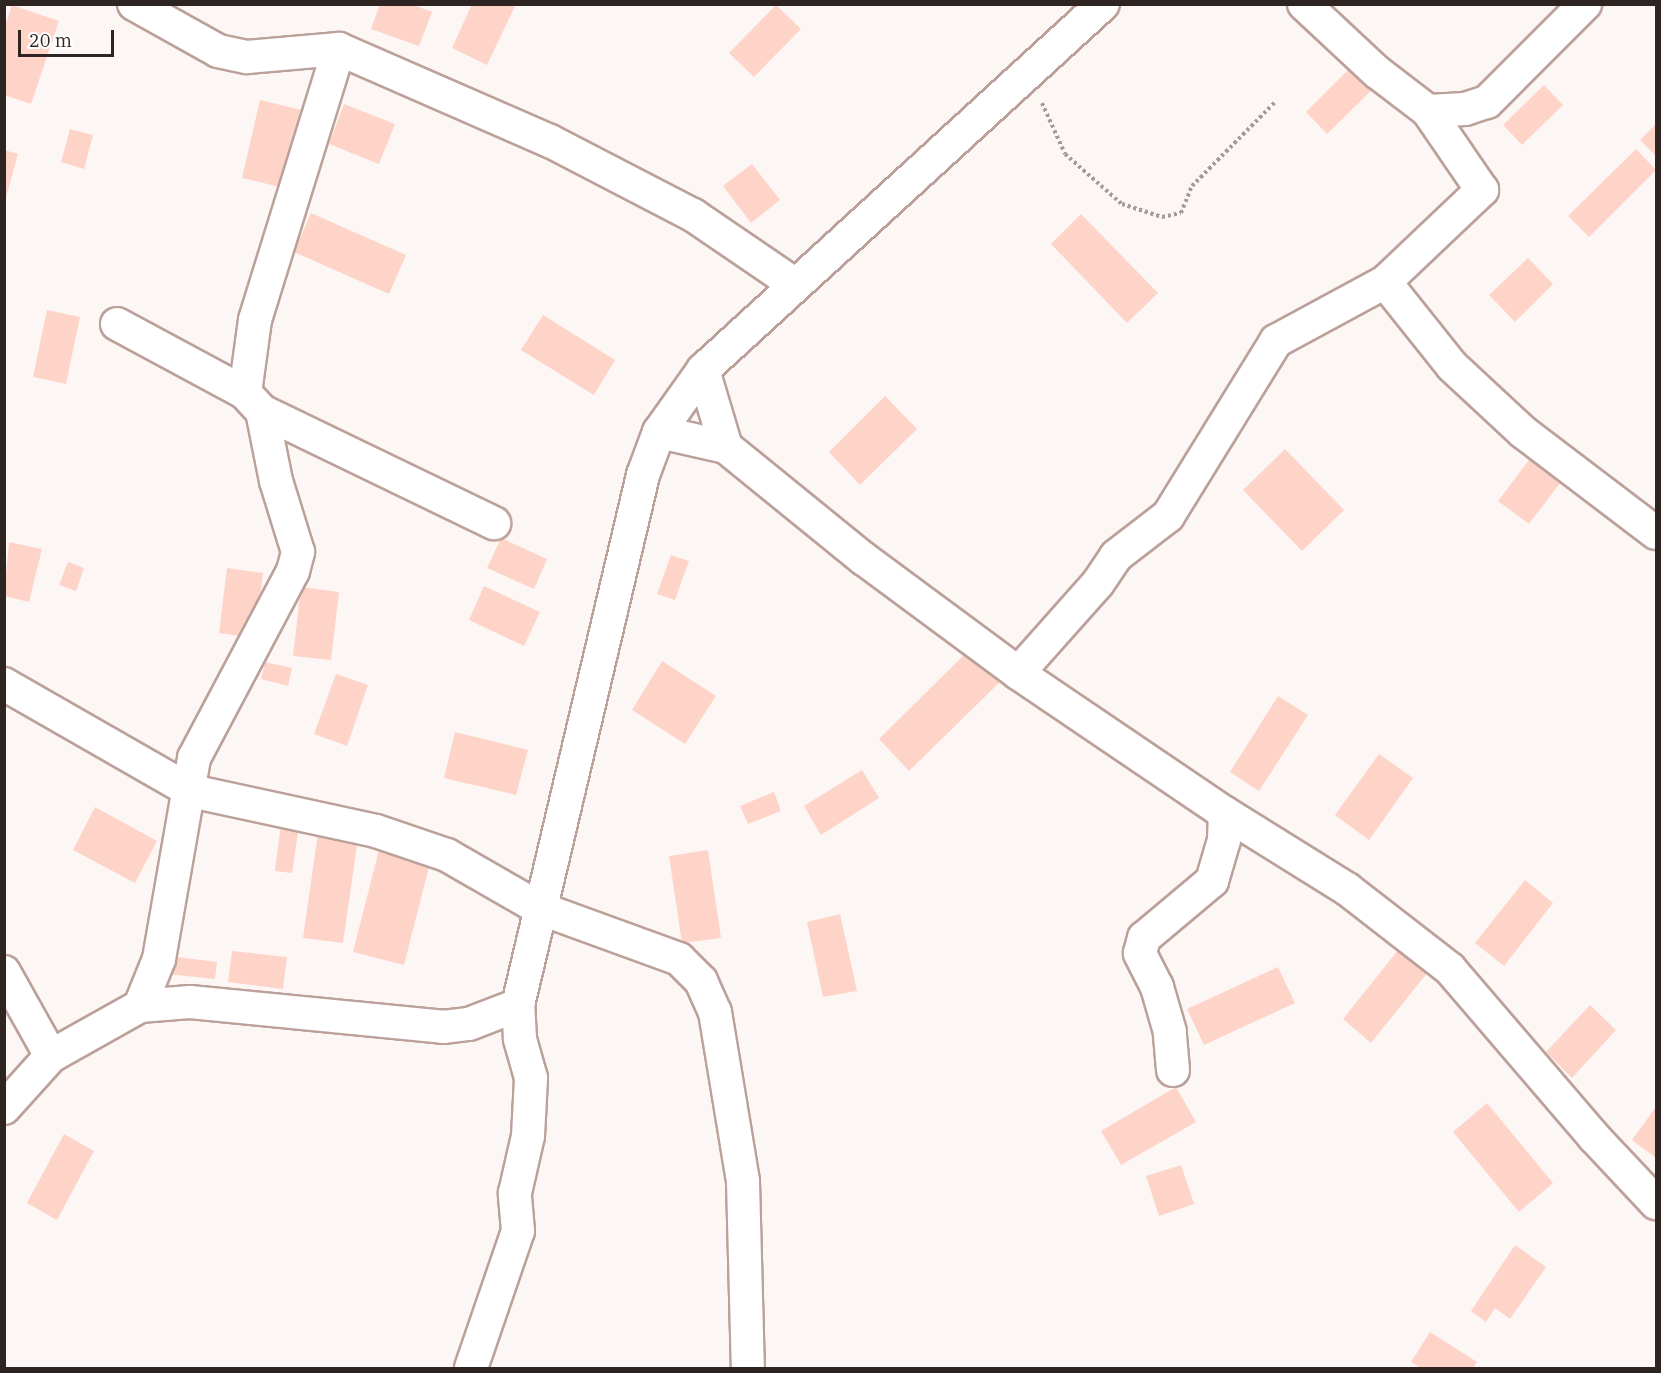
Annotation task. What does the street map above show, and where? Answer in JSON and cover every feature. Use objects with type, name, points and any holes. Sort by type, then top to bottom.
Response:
[{"type":"street","points":[[134,4],[218,51],[247,57],[339,50],[550,141],[693,214],[794,284]]},
{"type":"street","points":[[471,1368],[518,1231],[515,1193],[528,1136],[531,1078],[520,1039],[518,1005],[539,908],[643,475],[659,432],[703,370],[794,284],[1103,4]]},
{"type":"street","points":[[1018,673],[1098,583],[1116,556],[1168,516],[1276,341],[1385,282],[1482,190],[1428,111],[1377,72],[1304,4]]},
{"type":"street","points":[[1428,111],[1465,109],[1487,102],[1585,4]]},
{"type":"street","points":[[140,1006],[159,959],[191,791],[194,758],[201,739],[293,571],[298,552],[253,402],[255,320],[339,50]]},
{"type":"street","points":[[1385,282],[1452,366],[1523,432],[1656,533]]},
{"type":"street","points":[[117,324],[253,402],[494,523]]},
{"type":"street","points":[[703,370],[726,447]]},
{"type":"street","points":[[659,432],[726,447],[864,559],[1018,673],[1225,813],[1347,889],[1450,969],[1594,1137],[1656,1203]]},
{"type":"street","points":[[4,684],[191,791],[376,831],[437,852],[539,908],[679,958],[701,981],[710,1001],[743,1182],[748,1368]]},
{"type":"street","points":[[1173,1070],[1170,1032],[1157,987],[1140,953],[1144,938],[1212,881],[1224,840],[1225,813]]},
{"type":"street","points":[[4,972],[51,1056]]},
{"type":"street","points":[[4,1108],[51,1056],[140,1006],[190,1002],[442,1027],[469,1024],[518,1005]]},
{"type":"path","points":[[1031,71],[1050,126],[1065,154],[1122,204],[1162,217],[1181,213],[1192,186],[1275,102]]},
{"type":"building","points":[[380,4],[411,4],[432,12],[419,46],[371,29]]},
{"type":"building","points":[[472,4],[516,4],[487,65],[452,48]]},
{"type":"building","points":[[12,5],[59,21],[31,104],[4,95],[4,28]]},
{"type":"building","points":[[776,5],[801,29],[754,77],[729,53]]},
{"type":"building","points":[[1357,61],[1379,83],[1327,134],[1306,112]]},
{"type":"building","points":[[1544,85],[1563,105],[1522,145],[1503,125]]},
{"type":"building","points":[[260,100],[306,111],[288,189],[242,178]]},
{"type":"building","points":[[344,104],[395,124],[379,164],[329,144]]},
{"type":"building","points":[[1656,124],[1656,156],[1640,140]]},
{"type":"building","points":[[70,129],[93,135],[84,169],[61,162]]},
{"type":"building","points":[[1636,149],[1656,170],[1589,237],[1568,216]]},
{"type":"building","points":[[4,150],[18,154],[5,201],[4,201]]},
{"type":"building","points":[[752,164],[780,200],[751,223],[723,186]]},
{"type":"building","points":[[311,213],[406,255],[389,294],[294,252]]},
{"type":"building","points":[[1081,214],[1158,293],[1127,323],[1051,244]]},
{"type":"building","points":[[1528,258],[1553,284],[1515,322],[1489,295]]},
{"type":"building","points":[[47,310],[80,317],[66,384],[33,377]]},
{"type":"building","points":[[543,315],[615,360],[594,395],[521,350]]},
{"type":"building","points":[[885,396],[917,429],[860,485],[829,452]]},
{"type":"building","points":[[1539,447],[1570,470],[1529,524],[1498,501]]},
{"type":"building","points":[[1285,449],[1344,510],[1302,551],[1243,490]]},
{"type":"building","points":[[501,538],[547,559],[534,589],[487,568]]},
{"type":"building","points":[[9,542],[42,549],[29,602],[4,596]]},
{"type":"building","points":[[671,555],[689,561],[675,600],[657,594]]},
{"type":"building","points":[[68,562],[84,568],[76,591],[59,585]]},
{"type":"building","points":[[227,568],[263,573],[255,638],[219,633]]},
{"type":"building","points":[[484,586],[540,612],[524,646],[469,620]]},
{"type":"building","points":[[301,587],[339,592],[331,660],[293,656]]},
{"type":"building","points":[[970,649],[1001,681],[909,771],[879,739]]},
{"type":"building","points":[[662,661],[716,696],[685,744],[632,710]]},
{"type":"building","points":[[265,662],[292,668],[288,686],[261,679]]},
{"type":"building","points":[[336,674],[368,685],[347,746],[314,734]]},
{"type":"building","points":[[1278,696],[1308,715],[1259,791],[1230,772]]},
{"type":"building","points":[[455,732],[528,750],[516,795],[444,778]]},
{"type":"building","points":[[1379,754],[1413,778],[1369,840],[1335,815]]},
{"type":"building","points":[[862,770],[879,798],[821,835],[804,806]]},
{"type":"building","points":[[774,792],[781,811],[748,824],[740,806]]},
{"type":"building","points":[[95,807],[157,841],[135,883],[73,850]]},
{"type":"building","points":[[281,823],[299,826],[292,873],[275,871]]},
{"type":"building","points":[[318,833],[358,838],[343,943],[303,938]]},
{"type":"building","points":[[380,846],[431,859],[404,965],[353,952]]},
{"type":"building","points":[[708,850],[721,938],[682,943],[669,856]]},
{"type":"building","points":[[1525,880],[1553,903],[1504,966],[1475,943]]},
{"type":"building","points":[[840,914],[857,991],[823,997],[807,922]]},
{"type":"building","points":[[1399,949],[1428,972],[1371,1043],[1343,1019]]},
{"type":"building","points":[[232,951],[287,957],[283,989],[228,982]]},
{"type":"building","points":[[169,956],[217,962],[215,979],[167,974]]},
{"type":"building","points":[[1278,967],[1295,1003],[1204,1045],[1187,1009]]},
{"type":"building","points":[[1590,1005],[1616,1030],[1572,1078],[1546,1052]]},
{"type":"building","points":[[1176,1087],[1196,1122],[1121,1165],[1101,1131]]},
{"type":"building","points":[[1487,1103],[1553,1183],[1519,1212],[1453,1132]]},
{"type":"building","points":[[1656,1107],[1656,1158],[1632,1140]]},
{"type":"building","points":[[64,1134],[94,1151],[57,1220],[27,1203]]},
{"type":"building","points":[[1181,1165],[1194,1204],[1159,1216],[1146,1176]]},
{"type":"building","points":[[1515,1245],[1546,1267],[1510,1319],[1495,1308],[1486,1322],[1471,1311]]},
{"type":"building","points":[[1430,1332],[1477,1362],[1473,1368],[1421,1368],[1411,1362]]}]
